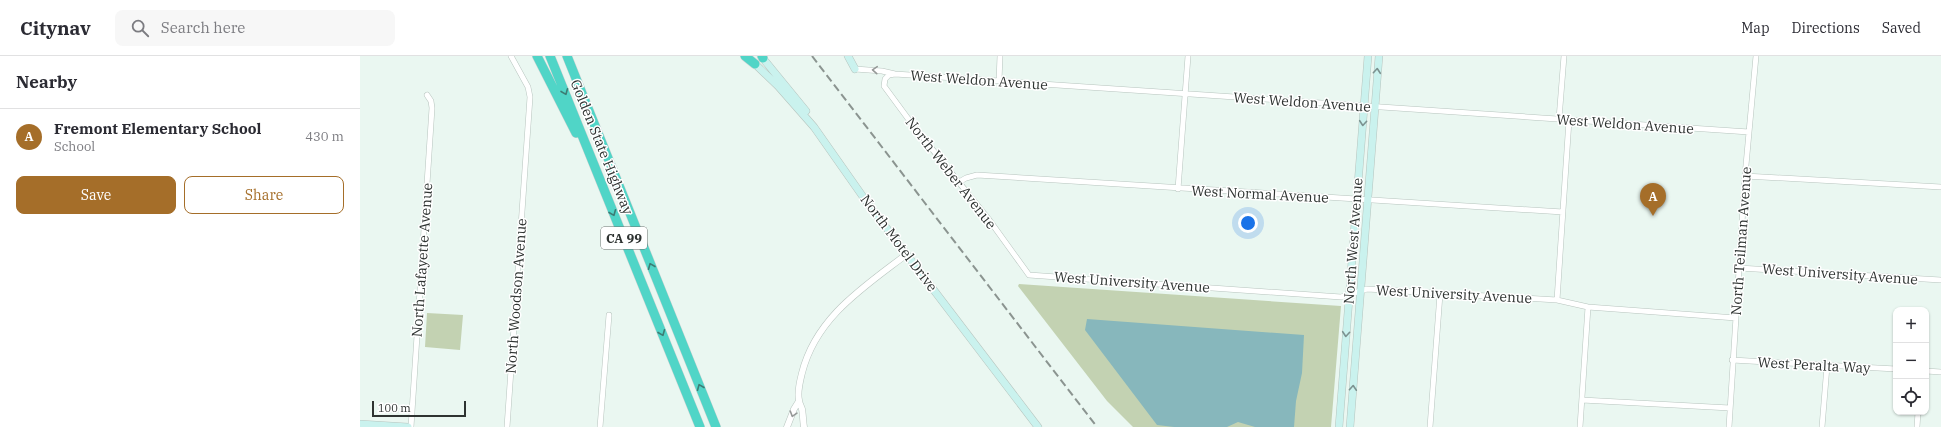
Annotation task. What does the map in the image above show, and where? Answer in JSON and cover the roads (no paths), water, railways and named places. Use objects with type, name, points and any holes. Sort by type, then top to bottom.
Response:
[{"type":"highway","points":[[537,56],[605,192]]},
{"type":"highway","name":"Golden State Highway","points":[[550,56],[698,423]]},
{"type":"highway","name":"Golden State Highway","points":[[568,56],[715,425]]},
{"type":"highway","points":[[745,56],[755,64]]},
{"type":"main road","points":[[848,56],[855,68]]},
{"type":"main road","name":"North West Avenue","points":[[1339,427],[1368,56]]},
{"type":"main road","name":"North West Avenue","points":[[1350,427],[1379,56]]},
{"type":"main road","points":[[762,57],[817,125],[832,154]]},
{"type":"main road","name":"North Motel Drive","points":[[755,64],[778,86],[814,127],[832,154],[1038,427]]},
{"type":"main road","points":[[360,424],[409,427]]},
{"type":"street","name":"North Woodson Avenue","points":[[507,427],[530,97],[528,87],[511,56]]},
{"type":"street","points":[[998,81],[1000,56]]},
{"type":"street","points":[[1178,189],[1188,56]]},
{"type":"street","points":[[1559,119],[1564,56]]},
{"type":"street","name":"North Teilman Avenue","points":[[1729,427],[1732,360],[1745,176],[1756,56]]},
{"type":"street","name":"West Weldon Avenue","points":[[855,68],[895,74],[1749,132]]},
{"type":"street","name":"North Weber Avenue","points":[[895,74],[889,75],[885,79],[884,86],[1029,275]]},
{"type":"street","name":"North Lafayette Avenue","points":[[409,427],[432,108],[428,94]]},
{"type":"street","points":[[1557,300],[1569,120]]},
{"type":"street","name":"West Normal Avenue","points":[[959,182],[977,175],[1178,189],[1563,212]]},
{"type":"street","points":[[1745,176],[1941,187]]},
{"type":"street","points":[[804,427],[802,409],[799,401],[801,378],[806,359],[815,339],[825,324],[841,306],[907,254]]},
{"type":"street","name":"West University Avenue","points":[[1739,268],[1941,280]]},
{"type":"street","name":"West University Avenue","points":[[1029,275],[1341,297],[1367,289],[1557,300],[1588,307],[1736,318]]},
{"type":"street","points":[[1430,427],[1440,294]]},
{"type":"street","points":[[1580,427],[1588,307]]},
{"type":"street","points":[[600,427],[609,315]]},
{"type":"street","name":"West Peralta Way","points":[[1732,360],[1893,369]]},
{"type":"street","points":[[1822,427],[1827,366]]},
{"type":"street","points":[[1929,371],[1941,372]]},
{"type":"street","points":[[1582,400],[1730,408]]},
{"type":"street","points":[[787,427],[794,408],[799,401]]},
{"type":"street","points":[[1918,415],[1918,427]]},
{"type":"water","points":[[1087,319],[1304,335],[1302,373],[1296,401],[1294,427],[1255,427],[1238,422],[1227,427],[1174,427],[1157,425],[1085,330]]},
{"type":"railway","points":[[812,56],[1097,427]]},
{"type":"place","name":"Fremont Elementary School","points":[[1653,216]]}]
